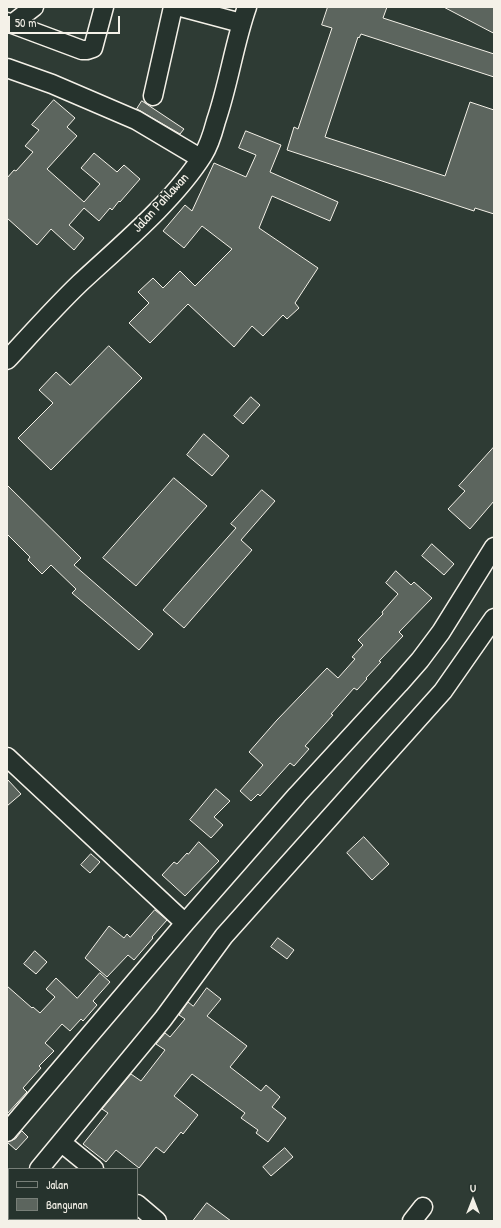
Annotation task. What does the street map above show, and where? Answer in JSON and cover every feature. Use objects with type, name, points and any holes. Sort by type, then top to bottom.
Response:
[{"type":"street","points":[[10,23],[34,7]]},
{"type":"street","points":[[10,23],[82,50],[87,50],[93,48],[96,41],[104,7]]},
{"type":"street","points":[[153,96],[173,7]]},
{"type":"street","points":[[181,7],[244,15]]},
{"type":"street","name":"Jalan Pahlawan","points":[[7,360],[77,286],[156,211],[183,182],[200,158],[211,138],[220,110],[244,15]]},
{"type":"street","points":[[7,68],[52,84],[136,120],[200,158]]},
{"type":"street","points":[[7,1132],[185,923],[297,795],[420,660],[441,632],[494,547]]},
{"type":"street","points":[[40,1168],[163,1019],[224,936],[443,691],[494,618]]},
{"type":"street","points":[[7,757],[185,923]]},
{"type":"street","points":[[62,1143],[93,1168]]},
{"type":"street","points":[[138,1205],[157,1221]]},
{"type":"building","points":[[328,7],[387,7],[383,18],[494,54],[494,77],[361,34],[359,38],[358,37],[325,137],[445,176],[470,102],[494,110],[494,214],[475,208],[474,211],[287,150],[294,127],[298,129],[332,28],[322,25]]},
{"type":"building","points":[[444,7],[494,7],[494,33]]},
{"type":"building","points":[[54,100],[75,118],[67,127],[77,136],[47,169],[84,202],[100,184],[81,168],[94,153],[117,172],[124,165],[140,179],[120,202],[119,201],[112,210],[110,208],[99,221],[84,208],[69,225],[84,238],[74,250],[51,229],[37,245],[7,218],[7,178],[14,170],[16,171],[33,152],[25,146],[39,130],[32,125]]},
{"type":"building","points":[[142,101],[184,129],[180,134],[137,109]]},
{"type":"building","points":[[246,131],[281,145],[270,172],[338,202],[330,221],[272,196],[259,228],[318,268],[295,303],[299,308],[287,319],[283,315],[263,336],[252,326],[234,347],[188,304],[150,343],[129,323],[149,303],[138,292],[153,278],[163,288],[180,271],[195,286],[232,249],[202,226],[184,248],[163,231],[185,205],[192,211],[214,163],[246,177],[256,155],[239,148]]},
{"type":"building","points":[[109,346],[142,378],[51,470],[18,438],[53,403],[39,390],[56,372],[70,385]]},
{"type":"building","points":[[251,397],[260,405],[243,424],[234,416]]},
{"type":"building","points":[[204,434],[229,456],[212,476],[187,455]]},
{"type":"building","points":[[494,447],[494,501],[470,529],[448,509],[465,491],[459,486]]},
{"type":"building","points":[[174,478],[207,506],[136,586],[103,558]]},
{"type":"building","points":[[7,485],[81,558],[74,565],[153,634],[139,650],[72,593],[76,589],[51,565],[42,574],[28,560],[30,557],[7,534]]},
{"type":"building","points":[[262,490],[275,501],[241,540],[252,550],[184,628],[163,610],[236,528],[231,524]]},
{"type":"building","points":[[432,544],[454,564],[444,575],[422,556]]},
{"type":"building","points":[[396,571],[411,585],[414,582],[432,598],[399,632],[403,636],[379,661],[381,662],[366,678],[367,679],[357,690],[354,688],[331,714],[333,715],[305,746],[309,749],[294,766],[290,763],[260,796],[258,794],[251,801],[240,791],[263,765],[249,752],[277,720],[327,668],[338,678],[355,659],[352,657],[363,645],[358,640],[383,614],[382,612],[398,594],[386,583]]},
{"type":"building","points":[[7,779],[21,794],[7,806]]},
{"type":"building","points":[[216,789],[230,801],[214,817],[223,825],[211,838],[190,820]]},
{"type":"building","points":[[364,837],[389,864],[372,880],[347,853]]},
{"type":"building","points":[[199,842],[219,861],[185,896],[162,875],[174,862],[177,864]]},
{"type":"building","points":[[91,854],[100,862],[90,873],[81,865]]},
{"type":"building","points":[[155,910],[167,920],[134,960],[128,955],[107,977],[85,958],[109,926],[124,938],[127,934],[130,937]]},
{"type":"building","points":[[278,938],[294,950],[287,959],[271,947]]},
{"type":"building","points":[[35,951],[47,962],[36,974],[24,964]]},
{"type":"building","points":[[100,973],[110,982],[93,1001],[97,1005],[83,1021],[81,1019],[70,1031],[62,1024],[45,1043],[54,1051],[39,1066],[41,1068],[23,1088],[27,1092],[7,1114],[7,986],[40,1013],[55,997],[46,989],[56,978],[77,998]]},
{"type":"building","points":[[207,988],[221,999],[207,1016],[247,1046],[230,1067],[261,1091],[266,1085],[280,1097],[272,1107],[286,1118],[268,1142],[256,1133],[258,1130],[241,1118],[245,1113],[192,1074],[174,1096],[198,1115],[183,1134],[181,1132],[164,1153],[156,1147],[139,1168],[116,1150],[106,1162],[83,1144],[108,1113],[102,1109],[131,1074],[141,1081],[165,1050],[156,1044],[165,1033],[170,1037],[185,1019],[179,1015],[188,1002],[193,1006]]},
{"type":"building","points":[[22,1131],[28,1137],[16,1150],[7,1142],[15,1139]]},
{"type":"building","points":[[285,1148],[293,1157],[271,1176],[263,1167]]},
{"type":"building","points":[[207,1203],[231,1221],[193,1221]]}]
